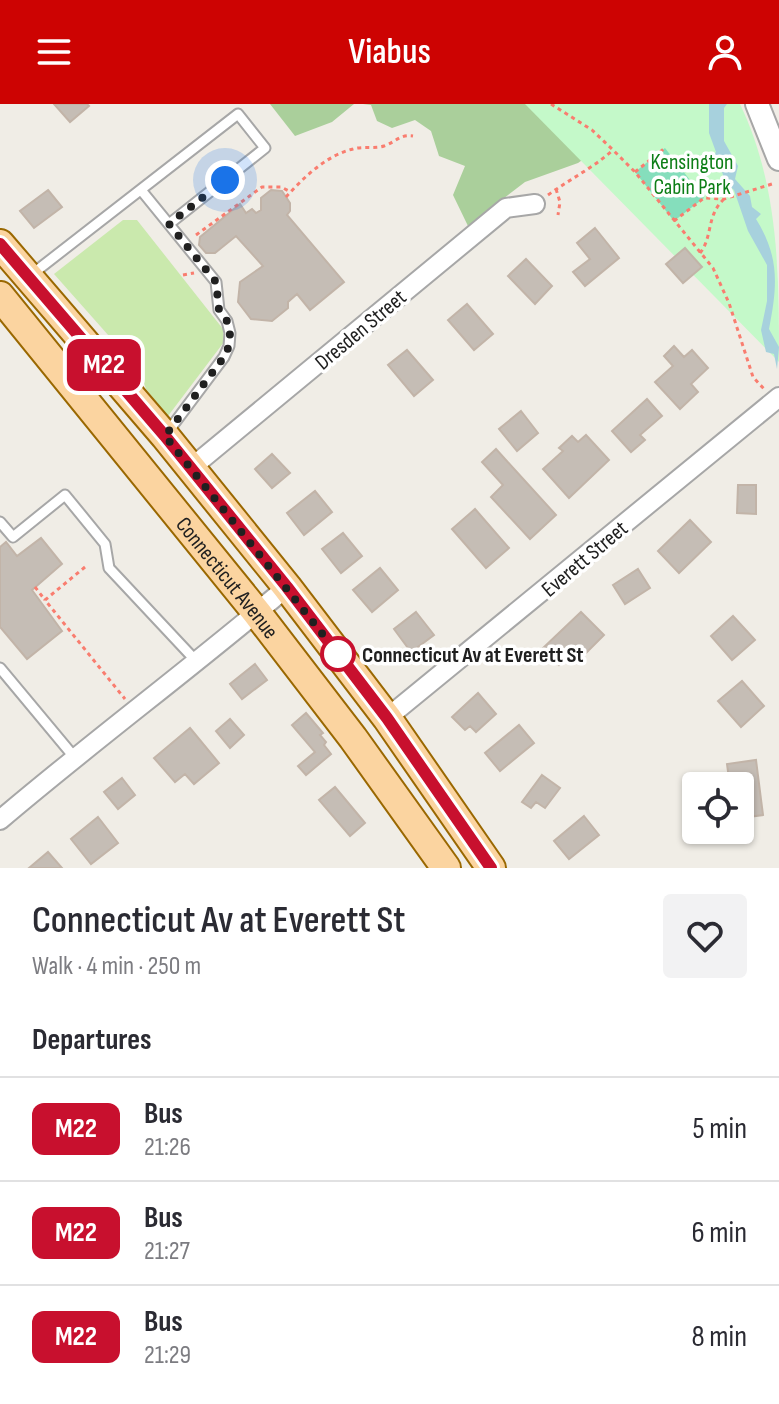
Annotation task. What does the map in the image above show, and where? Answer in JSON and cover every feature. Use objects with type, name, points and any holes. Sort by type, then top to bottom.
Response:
[{"type":"main road","name":"Connecticut Avenue","points":[[0,244],[165,436],[287,587],[387,718],[491,868]]},
{"type":"main road","name":"Connecticut Avenue","points":[[0,296],[257,613],[353,738],[446,868]]},
{"type":"street","points":[[757,104],[779,159]]},
{"type":"street","name":"Dresden Street","points":[[191,468],[506,208],[535,204]]},
{"type":"street","name":"Everett Street","points":[[387,718],[777,398]]},
{"type":"street","points":[[0,820],[287,587]]},
{"type":"lane","points":[[29,277],[238,114],[265,148],[169,224]]},
{"type":"lane","points":[[141,190],[216,282],[219,310],[227,321],[230,333],[224,357],[165,436]]},
{"type":"lane","points":[[1,525],[13,537],[65,495],[105,544],[109,568],[197,662]]},
{"type":"lane","points":[[0,668],[75,758]]},
{"type":"path","points":[[551,104],[592,130],[635,172],[713,268],[729,303],[753,377],[777,398]]},
{"type":"path","points":[[286,197],[313,171],[340,153],[354,148],[383,146],[405,135],[413,136]]},
{"type":"path","points":[[635,172],[665,148]]},
{"type":"path","points":[[535,204],[570,178],[594,167],[613,150]]},
{"type":"path","points":[[674,221],[704,198],[724,199],[772,184]]},
{"type":"path","points":[[200,240],[196,235],[262,187],[281,187],[291,192]]},
{"type":"path","points":[[556,189],[560,202],[558,215]]},
{"type":"path","points":[[700,253],[712,216],[724,199]]},
{"type":"path","points":[[183,275],[194,273]]},
{"type":"path","points":[[45,600],[85,567]]},
{"type":"path","points":[[35,587],[125,699]]},
{"type":"green space","points":[[270,104],[354,104],[332,122],[295,136]]},
{"type":"green space","points":[[363,104],[539,104],[598,149],[578,163],[525,182],[468,226],[453,195],[465,166],[439,156],[431,131],[415,120],[392,128],[377,121],[371,105]]},
{"type":"green space","name":"Kensington Cabin Park","points":[[525,104],[740,104],[763,166],[774,230],[779,362]]},
{"type":"green space","points":[[665,148],[704,198],[674,221],[635,172]]},
{"type":"green space","points":[[123,220],[137,220],[223,329],[224,342],[168,416],[146,389],[140,371],[54,274]]},
{"type":"water","points":[[709,104],[727,104],[724,108],[724,141],[738,166],[735,179],[750,196],[752,207],[761,214],[756,219],[773,258],[775,284],[769,329],[779,347],[777,369],[774,354],[766,352],[761,330],[767,301],[767,265],[748,231],[734,190],[725,182],[719,161],[712,158],[716,152],[709,133]]},
{"type":"building","points":[[54,104],[87,104],[89,106],[70,122]]},
{"type":"building","points":[[48,190],[62,207],[34,228],[20,211]]},
{"type":"building","points":[[271,190],[282,191],[290,203],[287,215],[344,282],[310,310],[297,294],[288,302],[288,308],[272,321],[251,319],[238,302],[240,282],[263,266],[236,236],[215,253],[206,253],[199,245],[200,237],[240,204],[246,213],[252,209],[256,213],[261,210],[261,198]]},
{"type":"building","points":[[595,228],[619,258],[585,286],[573,272],[590,259],[577,243]]},
{"type":"building","points":[[685,248],[702,267],[683,283],[666,264]]},
{"type":"building","points":[[526,259],[552,286],[535,304],[508,276]]},
{"type":"building","points":[[467,304],[493,334],[474,350],[448,320]]},
{"type":"building","points":[[674,346],[684,357],[692,350],[708,368],[691,384],[698,392],[680,409],[655,382],[673,366],[664,356]]},
{"type":"building","points":[[407,350],[433,380],[414,396],[388,365]]},
{"type":"building","points":[[647,399],[662,416],[640,435],[645,440],[631,452],[612,431]]},
{"type":"building","points":[[521,411],[538,433],[517,451],[499,429]]},
{"type":"building","points":[[586,435],[609,460],[569,498],[543,469],[563,451],[559,448],[572,436],[578,442]]},
{"type":"building","points":[[496,449],[556,515],[530,539],[491,497],[503,485],[482,462]]},
{"type":"building","points":[[272,454],[290,473],[272,488],[255,469]]},
{"type":"building","points":[[738,485],[756,485],[756,514],[737,513]]},
{"type":"building","points":[[315,491],[332,512],[304,535],[287,513]]},
{"type":"building","points":[[475,509],[509,548],[486,568],[452,529]]},
{"type":"building","points":[[690,520],[711,542],[679,573],[658,551]]},
{"type":"building","points":[[343,533],[362,556],[341,573],[322,549]]},
{"type":"building","points":[[41,538],[62,564],[32,590],[62,631],[27,659],[0,627],[0,547],[6,542],[17,556]]},
{"type":"building","points":[[380,568],[398,590],[372,612],[353,590]]},
{"type":"building","points":[[638,569],[650,588],[625,604],[613,585]]},
{"type":"building","points":[[416,612],[434,635],[411,652],[394,629]]},
{"type":"building","points":[[581,612],[604,635],[578,661],[571,653],[559,665],[543,648]]},
{"type":"building","points":[[733,616],[755,640],[732,660],[711,636]]},
{"type":"building","points":[[255,664],[267,680],[242,699],[230,684]]},
{"type":"building","points":[[742,681],[764,706],[741,727],[718,701]]},
{"type":"building","points":[[478,693],[496,714],[476,732],[470,726],[465,730],[452,717]]},
{"type":"building","points":[[306,713],[323,733],[320,735],[331,754],[306,775],[298,766],[315,752],[292,725]]},
{"type":"building","points":[[230,719],[244,735],[230,748],[216,731]]},
{"type":"building","points":[[519,725],[534,743],[500,771],[485,753]]},
{"type":"building","points":[[190,728],[219,763],[194,784],[185,774],[175,782],[154,758]]},
{"type":"building","points":[[756,760],[763,815],[754,816],[754,772],[728,772],[727,764]]},
{"type":"building","points":[[542,775],[560,788],[545,808],[536,802],[531,808],[522,802]]},
{"type":"building","points":[[122,778],[135,795],[118,809],[104,792]]},
{"type":"building","points":[[335,787],[365,823],[350,836],[319,800]]},
{"type":"building","points":[[584,816],[599,835],[569,859],[554,841]]},
{"type":"building","points":[[98,817],[118,843],[91,864],[71,839]]},
{"type":"building","points":[[48,852],[62,868],[29,868]]},
{"type":"bus line","name":"M22","points":[[0,244],[165,436],[287,587],[387,718],[491,868]]},
{"type":"place","name":"Connecticut Av at Everett St","points":[[338,654]]},
{"type":"route","points":[[225,180],[169,224],[216,282],[219,310],[227,321],[230,333],[224,357],[165,436],[340,656],[338,654]]}]
